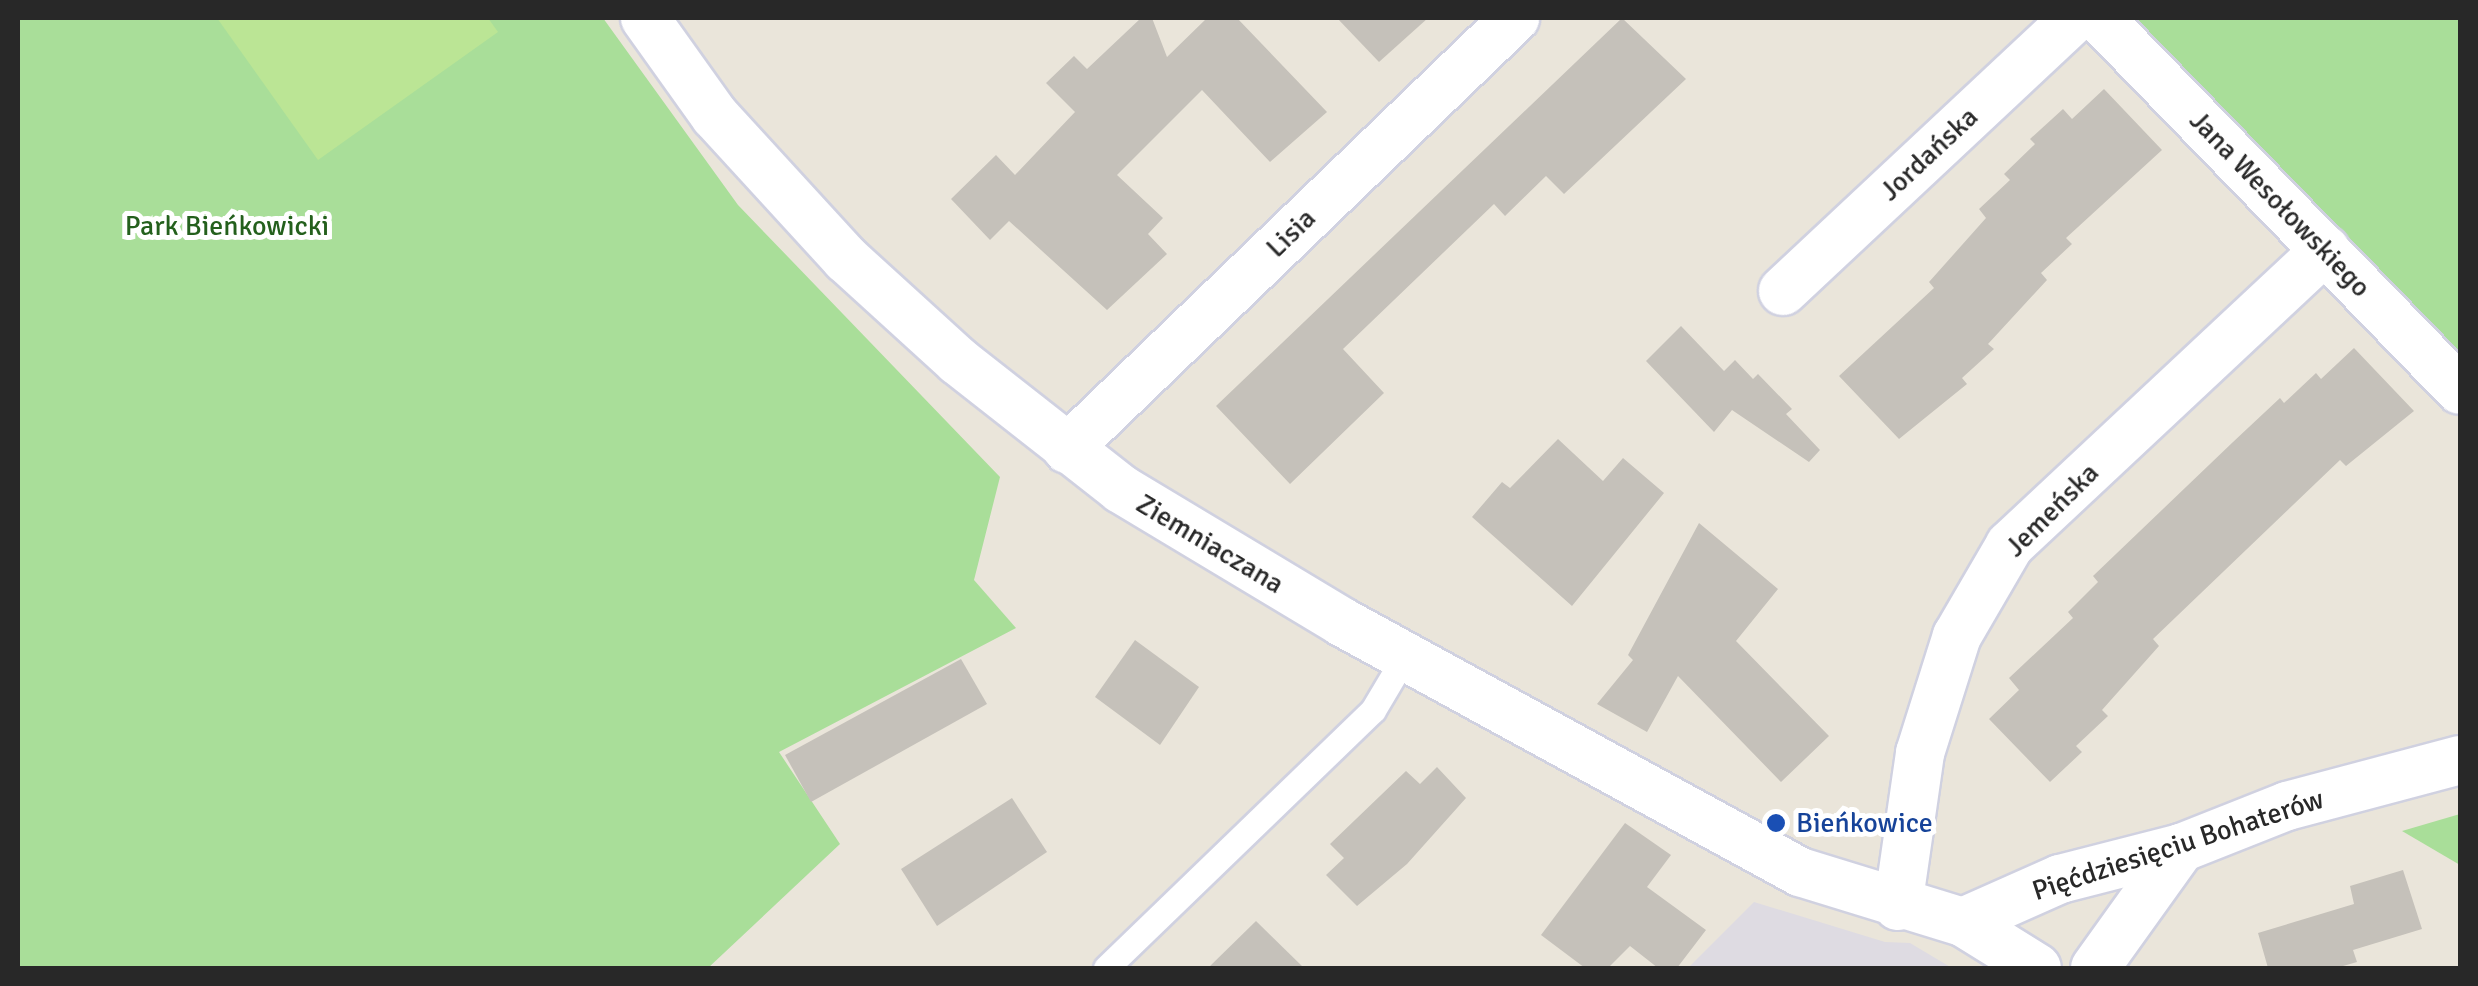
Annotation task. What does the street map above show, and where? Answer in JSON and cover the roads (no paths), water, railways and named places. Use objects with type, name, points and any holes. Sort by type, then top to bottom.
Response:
[{"type":"street","name":"Ziemniaczana","points":[[645,18],[715,116],[846,259],[1067,449],[1246,568],[1404,656],[1800,872],[1898,906]]},
{"type":"street","name":"Lisia","points":[[1067,449],[1515,18]]},
{"type":"street","name":"Jordańska","points":[[1784,291],[2075,18]]},
{"type":"street","name":"Jana Wesołowskiego","points":[[2099,18],[2460,390]]},
{"type":"street","name":"Jemeńska","points":[[1898,906],[1920,753],[1957,636],[2010,545],[2324,250]]},
{"type":"street","name":"Pięćdziesięciu Bohaterów","points":[[1963,922],[2060,879],[2181,848],[2287,806],[2460,760]]},
{"type":"street","points":[[2095,968],[2181,848]]},
{"type":"street","points":[[1898,906],[1963,922],[2037,968]]},
{"type":"lane","points":[[1106,968],[1373,710],[1404,656]]},
{"type":"place","name":"Bieńkowice","points":[[1776,823]]},
{"type":"park label","name":"Park Bieńkowicki","points":[[227,226]]}]
